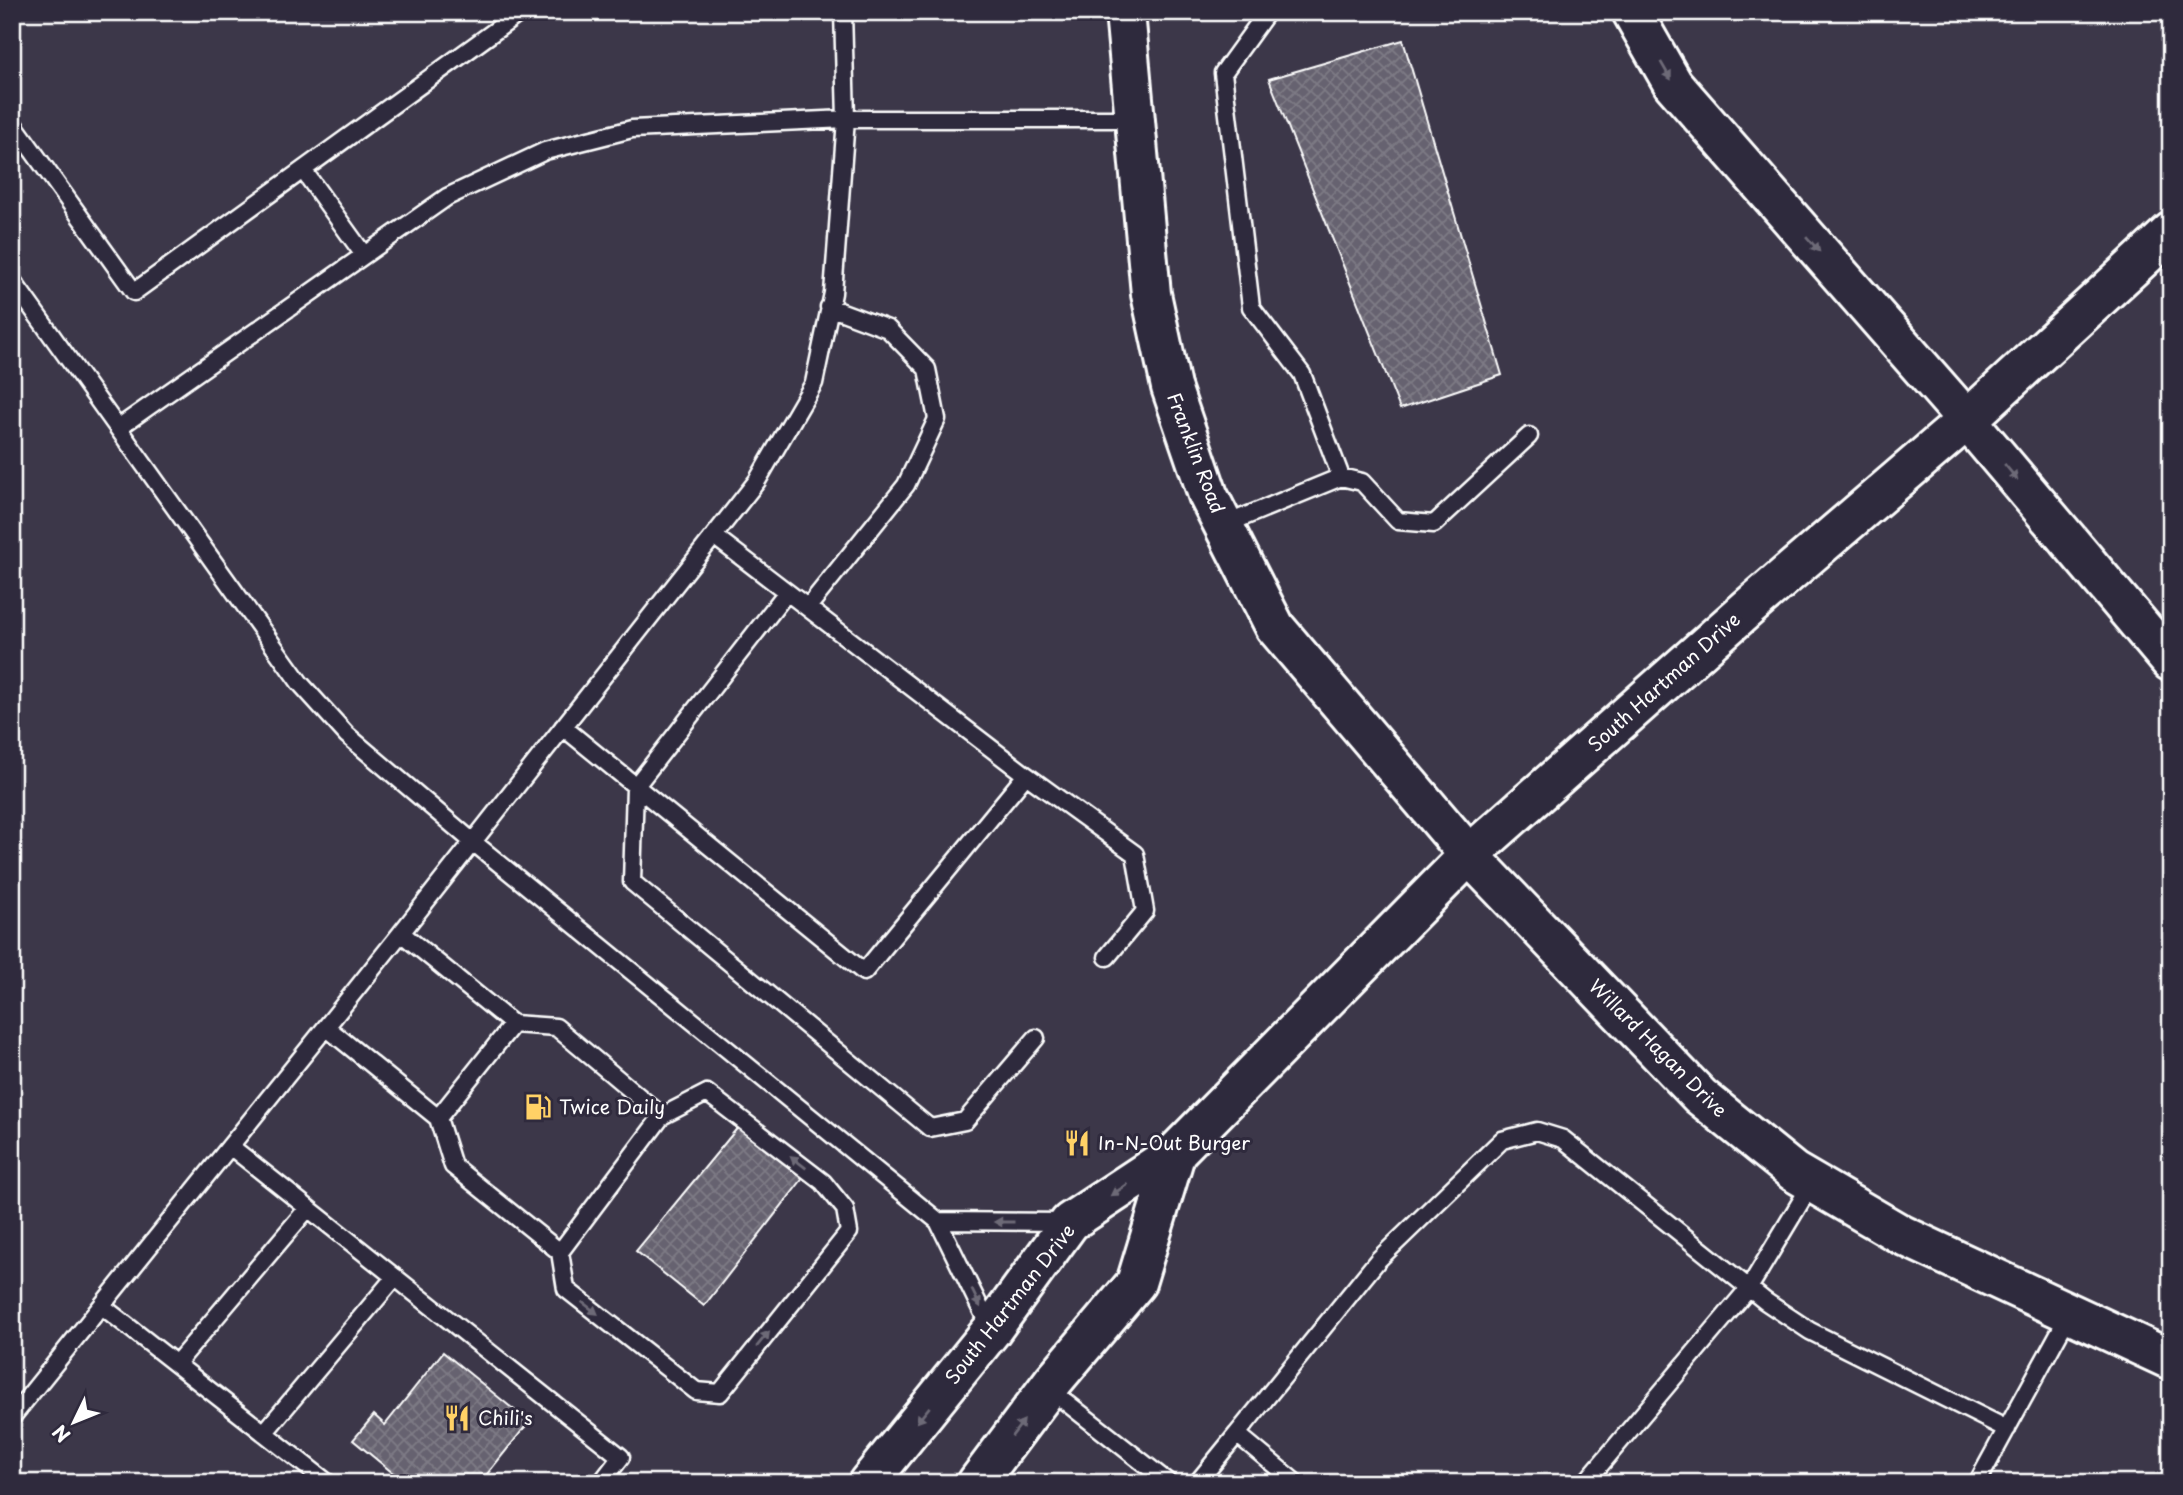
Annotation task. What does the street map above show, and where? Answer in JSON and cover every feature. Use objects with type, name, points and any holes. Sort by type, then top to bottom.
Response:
[{"type":"main road","name":"Franklin Road","points":[[1125,12],[1151,294],[1171,387],[1209,495],[1275,627],[1469,855]]},
{"type":"main road","points":[[1632,12],[1673,84],[1966,420],[2171,662]]},
{"type":"main road","name":"South Hartman Drive","points":[[868,1483],[991,1331],[1070,1222],[1176,1152],[1469,855],[1748,608],[1966,420],[2171,232]]},
{"type":"main road","name":"Willard Hagan Drive","points":[[1469,855],[1700,1096],[1794,1172],[1902,1235],[2171,1360]]},
{"type":"main road","name":"South Hartman Drive","points":[[976,1483],[1048,1388],[1136,1283],[1176,1152]]},
{"type":"lane","points":[[12,122],[134,292],[522,12]]},
{"type":"lane","points":[[12,1417],[401,933],[757,481],[814,383],[832,293],[846,119],[843,12]]},
{"type":"lane","points":[[1264,12],[1265,15],[1223,72],[1251,307],[1302,374],[1341,477]]},
{"type":"lane","points":[[118,428],[447,197],[545,151],[632,129],[846,119],[1135,120]]},
{"type":"lane","points":[[303,170],[364,256]]},
{"type":"lane","points":[[12,280],[300,683],[347,736],[938,1221],[991,1331]]},
{"type":"lane","points":[[808,607],[906,485],[937,419],[927,369],[888,329],[829,307]]},
{"type":"lane","points":[[1224,525],[1341,477],[1362,482],[1398,522],[1434,524],[1529,436]]},
{"type":"lane","points":[[714,536],[1026,775],[1135,853],[1145,911],[1107,957]]},
{"type":"lane","points":[[787,592],[635,786],[632,882],[930,1128],[965,1121],[1037,1038]]},
{"type":"lane","points":[[563,727],[864,972],[1026,775]]},
{"type":"lane","points":[[401,933],[513,1024],[556,1027],[662,1116]]},
{"type":"lane","points":[[438,1118],[513,1024]]},
{"type":"lane","points":[[326,1027],[438,1118],[453,1166],[560,1252],[566,1289],[696,1391],[720,1393],[849,1232],[845,1209],[823,1182],[707,1093],[662,1116],[560,1252]]},
{"type":"lane","points":[[1197,1483],[1378,1260],[1502,1140],[1537,1131],[1563,1139],[1749,1288],[1810,1331],[2007,1429]]},
{"type":"lane","points":[[230,1146],[621,1457],[601,1483]]},
{"type":"lane","points":[[1584,1483],[1749,1288],[1812,1183]]},
{"type":"lane","points":[[176,1364],[308,1208]]},
{"type":"lane","points":[[938,1221],[1070,1222]]},
{"type":"lane","points":[[264,1433],[395,1277]]},
{"type":"lane","points":[[102,1306],[328,1483]]},
{"type":"lane","points":[[1978,1483],[2070,1313]]},
{"type":"lane","points":[[1048,1388],[1169,1483]]},
{"type":"lane","points":[[1237,1434],[1296,1483]]},
{"type":"building","points":[[1403,40],[1502,375],[1400,409],[1269,79]]},
{"type":"building","points":[[739,1126],[804,1177],[704,1306],[636,1251]]},
{"type":"building","name":"Chili's","points":[[443,1352],[529,1422],[480,1483],[405,1483],[353,1440],[374,1415],[385,1425]]},
{"type":"place","name":"Twice Daily","points":[[538,1107]]},
{"type":"place","name":"In-N-Out Burger","points":[[1077,1143]]},
{"type":"place","name":"Chili's","points":[[457,1418]]}]
